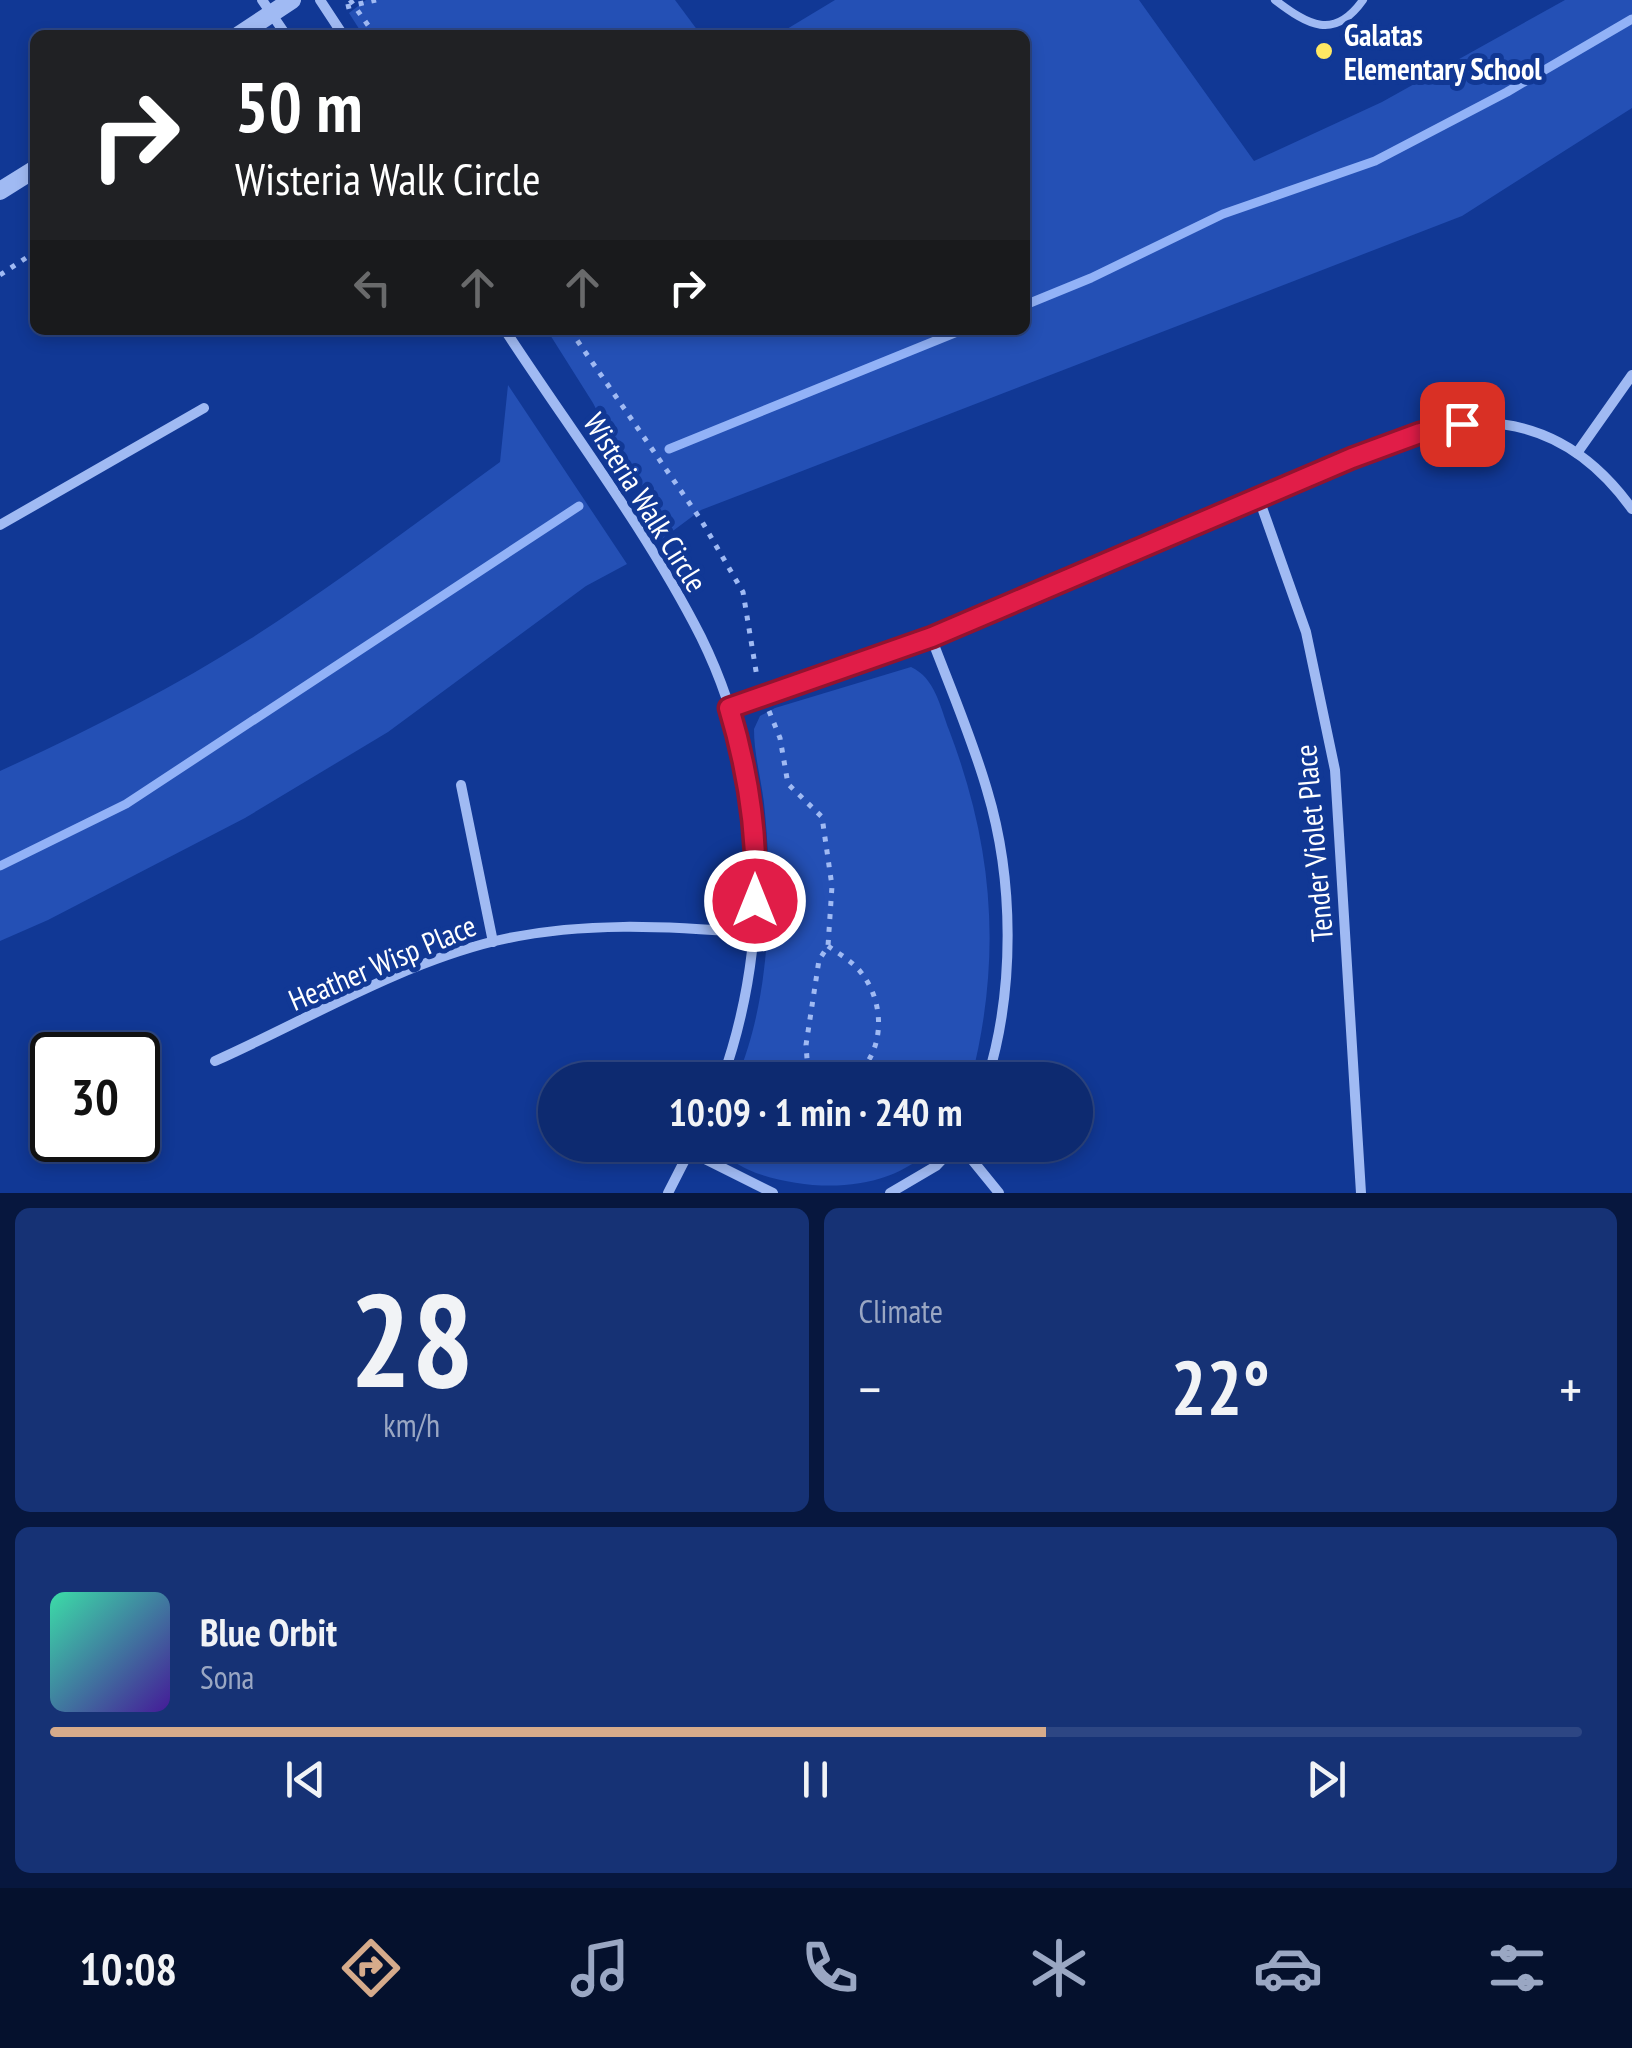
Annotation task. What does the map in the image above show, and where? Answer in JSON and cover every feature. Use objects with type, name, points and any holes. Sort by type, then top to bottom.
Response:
[{"type":"street","points":[[244,30],[267,7],[292,0]]},
{"type":"street","points":[[320,0],[339,30]]},
{"type":"street","points":[[267,7],[283,30]]},
{"type":"street","points":[[0,191],[30,172]]},
{"type":"street","name":"Wisteria Walk Circle","points":[[508,335],[644,538],[702,639],[729,708],[742,752],[756,869],[747,990],[728,1062]]},
{"type":"street","points":[[1576,453],[1632,375]]},
{"type":"street","points":[[0,525],[204,408]]},
{"type":"street","points":[[729,708],[932,637],[1404,440],[1462,424],[1534,428],[1611,480],[1632,509]]},
{"type":"street","name":"Tender Violet Place","points":[[1259,500],[1306,632],[1335,770],[1361,1193]]},
{"type":"street","points":[[932,637],[987,790],[1002,858],[1006,924],[1003,999],[991,1062]]},
{"type":"street","points":[[461,785],[493,942]]},
{"type":"street","name":"Heather Wisp Place","points":[[215,1061],[372,987],[493,942],[591,927],[753,933]]},
{"type":"street","points":[[668,1193],[684,1162]]},
{"type":"street","points":[[717,1162],[774,1193]]},
{"type":"street","points":[[890,1193],[912,1183],[940,1162]]},
{"type":"street","points":[[973,1162],[999,1193]]},
{"type":"street","points":[[912,1183],[920,1193]]},
{"type":"lane","points":[[1276,0],[1314,25],[1346,20],[1363,0]]},
{"type":"path","points":[[350,0],[371,30]]},
{"type":"path","points":[[0,275],[30,255]]},
{"type":"path","points":[[828,946],[861,973],[870,988],[878,1032],[869,1062]]},
{"type":"shaded area","points":[[366,0],[675,0],[697,30],[360,30],[349,13]]},
{"type":"shaded area","points":[[835,0],[1139,0],[1254,161],[1382,102],[1565,0],[1632,0],[1632,108],[1462,216],[701,510],[662,539],[593,403],[550,335],[1030,335],[1030,30],[785,30]]},
{"type":"shaded area","points":[[508,385],[627,564],[586,586],[388,732],[245,818],[0,941],[0,771],[127,709],[250,639],[500,462]]},
{"type":"shaded area","points":[[911,667],[931,685],[964,774],[984,860],[990,947],[975,1062],[743,1062],[762,983],[768,913],[765,813],[754,729],[760,716]]},
{"type":"shaded area","points":[[736,1162],[915,1162],[874,1180],[827,1186],[779,1180]]},
{"type":"waterway","points":[[1030,303],[1223,214],[1375,161],[1507,92],[1632,19]]},
{"type":"waterway","points":[[669,449],[950,335]]},
{"type":"waterway","points":[[0,866],[126,804],[579,506]]},
{"type":"place","name":"Galatas Elementary School","points":[[1324,51]]},
{"type":"route","points":[[755,901],[751,806],[742,752],[729,708],[932,637],[1352,458],[1420,433],[1462,424]]}]
